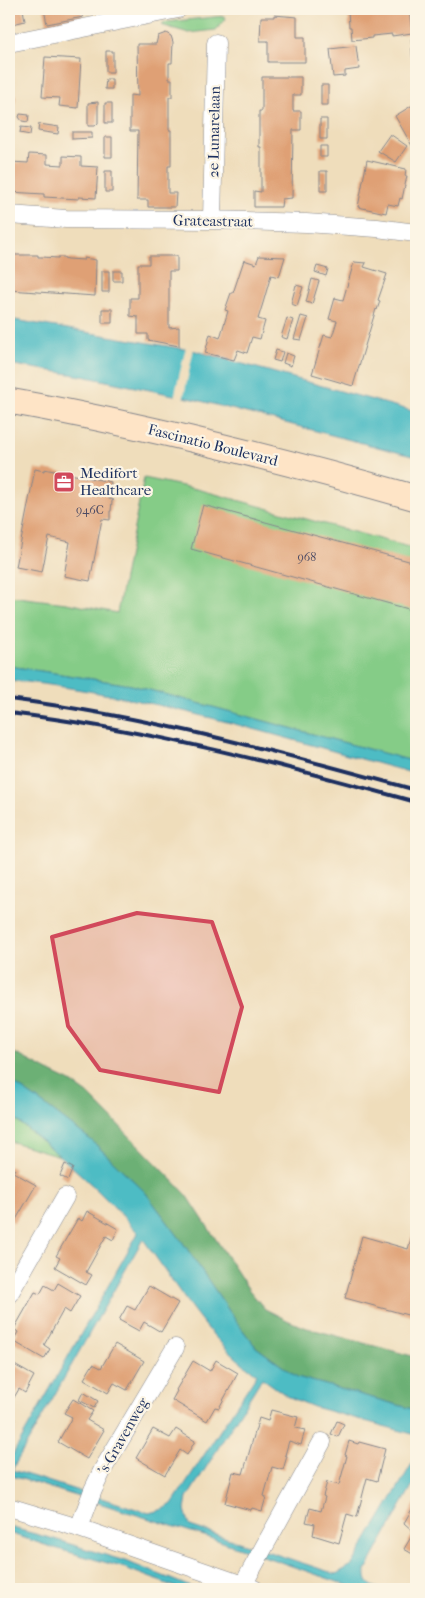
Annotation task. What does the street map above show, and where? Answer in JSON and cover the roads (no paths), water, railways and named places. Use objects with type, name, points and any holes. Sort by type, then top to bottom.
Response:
[{"type":"street","points":[[9,43],[178,9]]},
{"type":"street","name":"2e Lunarelaan","points":[[212,220],[216,44]]},
{"type":"street","name":"Grateastraat","points":[[9,215],[66,220],[212,220],[346,225],[416,233]]},
{"type":"street","name":"Fascinatio Boulevard","points":[[9,400],[163,432],[416,498]]},
{"type":"street","points":[[9,1294],[65,1197]]},
{"type":"street","name":"'s-Gravenweg","points":[[79,1528],[103,1469],[175,1348]]},
{"type":"street","points":[[9,1506],[79,1528],[248,1587],[260,1554],[322,1442]]},
{"type":"water","points":[[9,319],[196,351],[416,412],[416,457],[193,399],[82,376],[9,364]]},
{"type":"water","points":[[9,666],[131,685],[416,762],[416,774],[164,706],[61,687],[9,680]]},
{"type":"water","points":[[9,1080],[91,1140],[145,1192],[256,1347],[297,1377],[416,1410],[416,1435],[314,1407],[287,1396],[262,1378],[187,1498],[185,1510],[190,1526],[336,1574],[352,1565],[416,1457],[416,1479],[366,1570],[368,1583],[380,1589],[358,1589],[214,1539],[9,1475],[9,1461],[138,1233],[76,1170],[9,1114]],"holes":[[[143,1239],[208,1329],[239,1361],[257,1374],[172,1504],[164,1509],[149,1513],[12,1470]]]},
{"type":"water","points":[[9,1527],[128,1562],[196,1589],[180,1589],[125,1568],[51,1547],[9,1533]]},
{"type":"railway","points":[[9,699],[112,715],[214,737],[416,790]]},
{"type":"railway","points":[[9,713],[112,728],[164,738],[265,762],[416,802]]},
{"type":"place","name":"Medifort Healthcare","points":[[64,482]]}]
